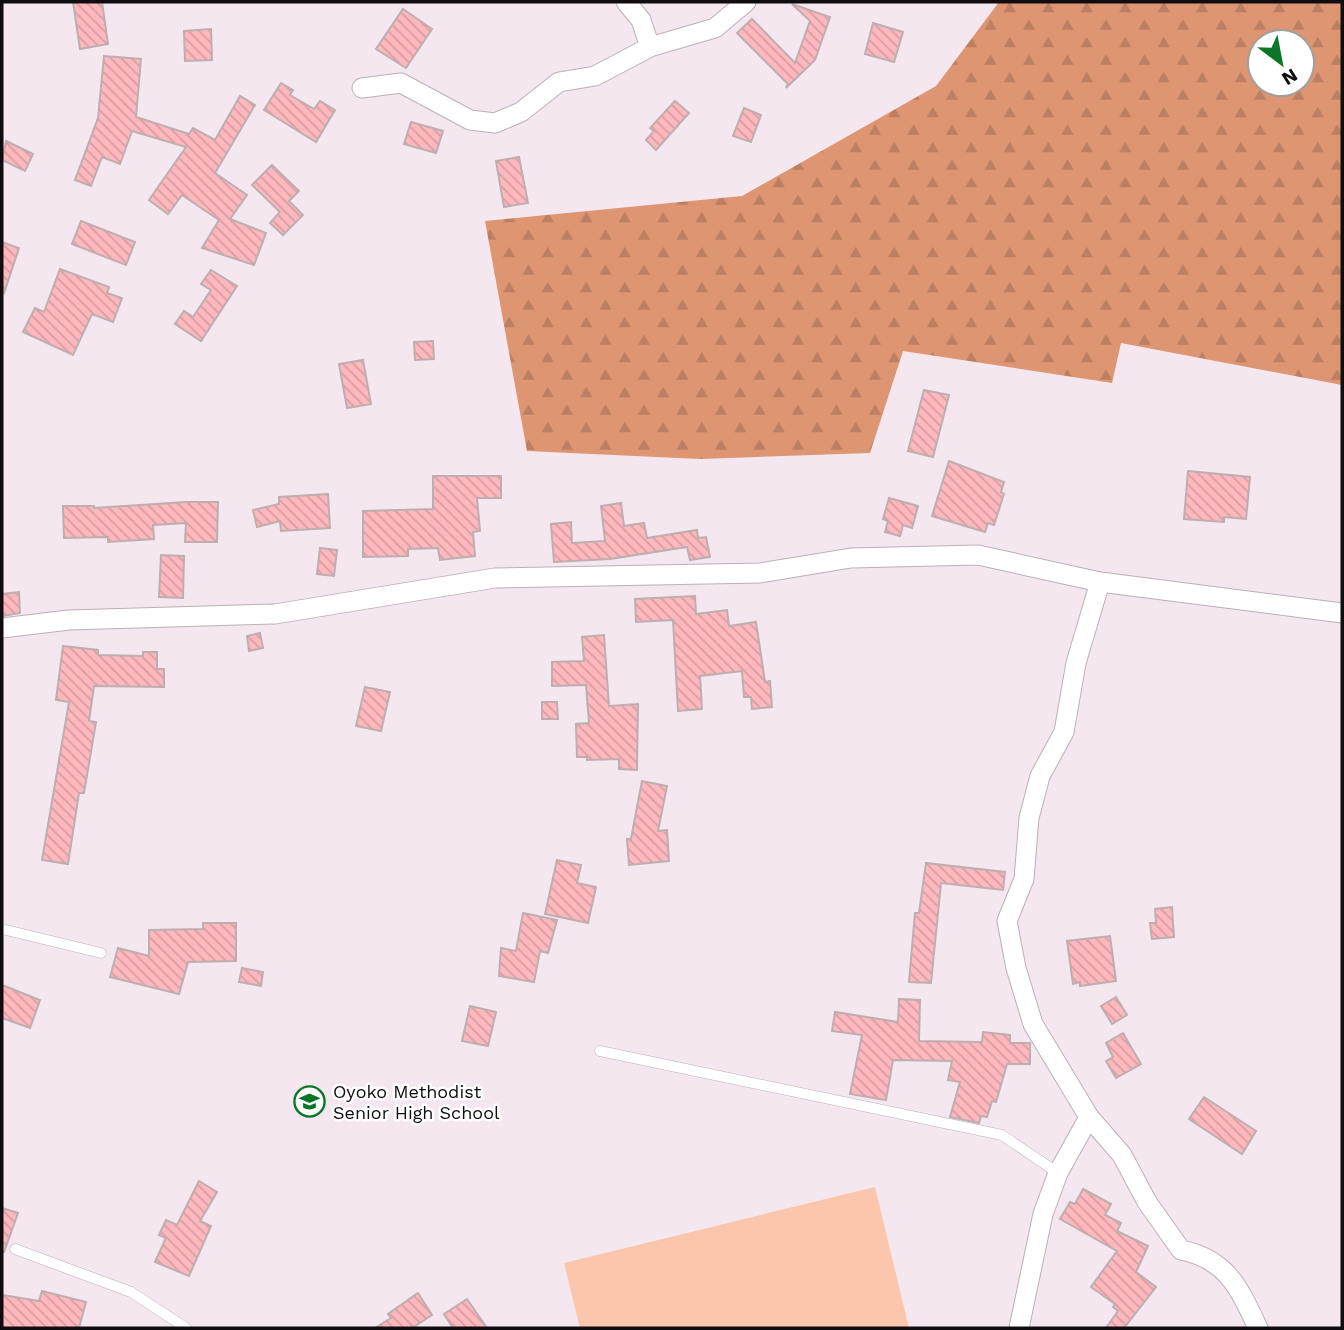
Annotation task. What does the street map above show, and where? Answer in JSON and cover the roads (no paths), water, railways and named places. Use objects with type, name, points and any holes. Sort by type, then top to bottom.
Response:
[{"type":"street","points":[[626,2],[641,20],[650,47]]},
{"type":"street","points":[[362,88],[401,83],[470,120],[495,123],[522,113],[559,82],[594,76],[650,47],[715,28],[746,2]]},
{"type":"street","points":[[2,628],[69,620],[275,614],[495,578],[760,573],[852,558],[978,555],[1100,582],[1342,613]]},
{"type":"street","points":[[1100,582],[1076,663],[1064,732],[1040,776],[1029,818],[1024,879],[1007,921],[1016,968],[1033,1024],[1089,1117],[1122,1155],[1147,1202],[1181,1250],[1202,1254],[1222,1266],[1258,1328]]},
{"type":"street","points":[[1019,1328],[1043,1214],[1058,1173],[1089,1117]]},
{"type":"lane","points":[[2,929],[101,953]]},
{"type":"lane","points":[[600,1051],[1002,1135],[1058,1173]]},
{"type":"lane","points":[[15,1249],[131,1292],[186,1328]]},
{"type":"place","name":"Oyoko Methodist Senior High School","points":[[310,1101]]}]
